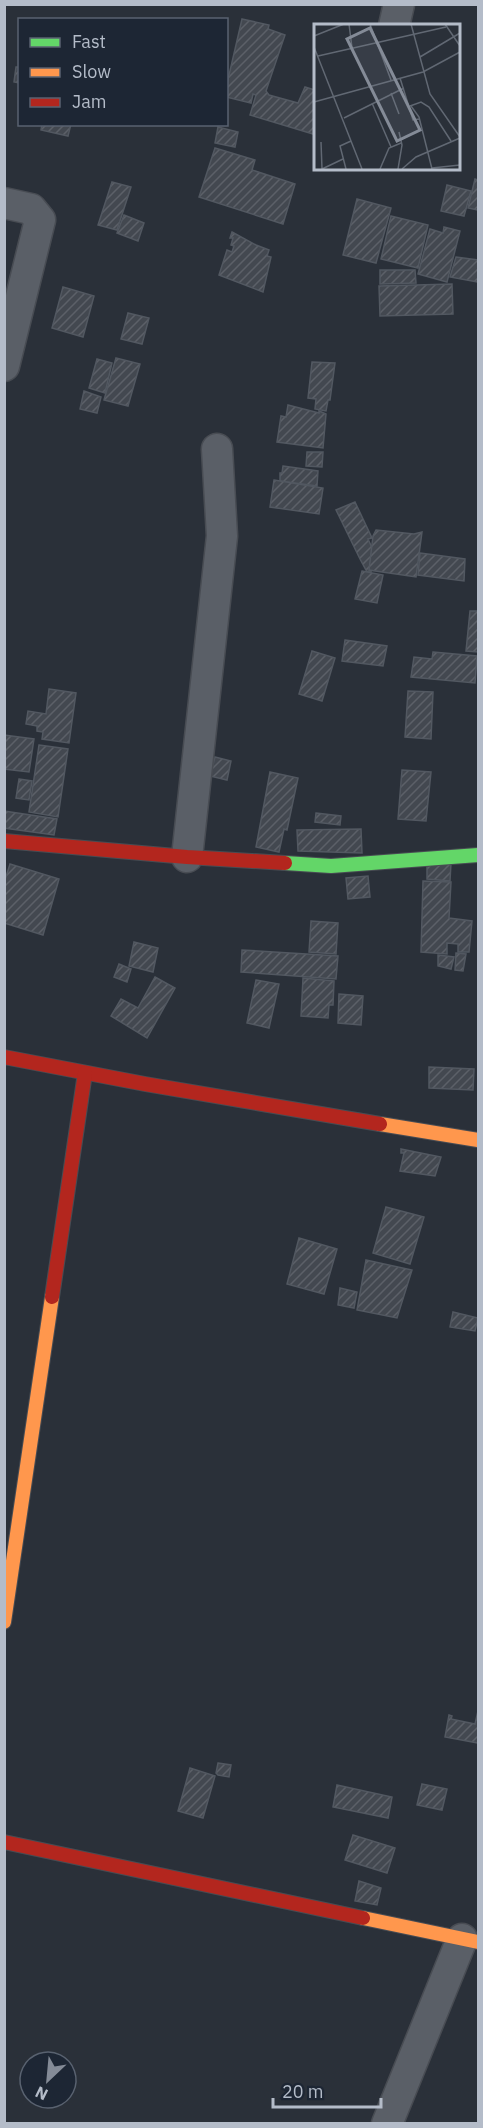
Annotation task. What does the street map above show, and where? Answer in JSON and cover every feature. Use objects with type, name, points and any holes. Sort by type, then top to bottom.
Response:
[{"type":"street","points":[[394,24],[399,4]]},
{"type":"street","points":[[4,203],[31,209],[40,220],[4,366]]},
{"type":"street","points":[[187,857],[222,536],[217,449]]},
{"type":"street","points":[[4,841],[187,857],[331,866],[478,855]]},
{"type":"street","points":[[4,1057],[478,1140]]},
{"type":"street","points":[[4,1622],[85,1073]]},
{"type":"street","points":[[4,1842],[470,1941],[387,2124]]},
{"type":"building","points":[[242,19],[269,25],[268,29],[285,35],[266,91],[269,95],[298,103],[305,87],[314,90],[313,134],[250,115],[256,95],[253,94],[251,103],[228,97],[228,79]]},
{"type":"building","points":[[16,67],[18,67],[18,83],[14,82]]},
{"type":"building","points":[[42,126],[70,126],[68,136],[41,130]]},
{"type":"building","points":[[218,127],[238,132],[235,147],[215,143]]},
{"type":"building","points":[[215,148],[255,160],[252,170],[295,184],[283,224],[199,197]]},
{"type":"building","points":[[475,179],[478,180],[478,210],[468,208]]},
{"type":"building","points":[[112,182],[131,187],[117,230],[98,225]]},
{"type":"building","points":[[447,185],[471,191],[464,216],[441,211]]},
{"type":"building","points":[[357,199],[391,208],[376,263],[343,255]]},
{"type":"building","points":[[124,215],[144,223],[138,241],[117,233]]},
{"type":"building","points":[[391,216],[428,225],[418,268],[381,259]]},
{"type":"building","points":[[444,227],[460,231],[447,282],[418,274],[430,229],[443,233]]},
{"type":"building","points":[[232,232],[269,250],[267,256],[271,257],[263,292],[219,275],[227,250],[232,252],[234,246],[231,245],[233,238],[230,238]]},
{"type":"building","points":[[456,257],[478,260],[478,282],[450,277]]},
{"type":"building","points":[[380,270],[415,270],[416,283],[380,284]]},
{"type":"building","points":[[452,284],[453,314],[380,316],[379,286]]},
{"type":"building","points":[[63,287],[94,296],[83,337],[52,328]]},
{"type":"building","points":[[128,313],[149,318],[142,344],[121,339]]},
{"type":"building","points":[[116,358],[140,364],[128,406],[104,400]]},
{"type":"building","points":[[97,359],[112,363],[105,393],[89,388]]},
{"type":"building","points":[[312,362],[335,363],[330,400],[328,400],[326,411],[315,409],[316,399],[308,398]]},
{"type":"building","points":[[84,391],[101,397],[97,413],[80,409]]},
{"type":"building","points":[[288,405],[326,414],[323,448],[277,442],[281,416],[286,417]]},
{"type":"building","points":[[307,452],[323,452],[322,467],[306,466]]},
{"type":"building","points":[[283,466],[318,471],[317,486],[280,481]]},
{"type":"building","points":[[274,480],[323,488],[319,514],[270,507]]},
{"type":"building","points":[[355,502],[372,538],[368,539],[374,552],[371,572],[367,572],[336,510]]},
{"type":"building","points":[[376,530],[414,534],[422,532],[416,577],[369,570],[373,536]]},
{"type":"building","points":[[420,553],[465,559],[464,581],[418,575]]},
{"type":"building","points":[[362,571],[383,575],[377,603],[355,599]]},
{"type":"building","points":[[470,611],[478,611],[478,652],[466,651]]},
{"type":"building","points":[[345,640],[387,646],[383,666],[342,661]]},
{"type":"building","points":[[312,651],[335,658],[322,701],[299,694]]},
{"type":"building","points":[[433,652],[477,656],[475,683],[411,677],[414,657],[432,659]]},
{"type":"building","points":[[49,689],[76,693],[69,743],[42,739],[43,732],[37,731],[37,726],[26,724],[28,711],[46,714]]},
{"type":"building","points":[[408,691],[433,692],[431,739],[405,737]]},
{"type":"building","points":[[4,735],[34,739],[29,772],[4,769]]},
{"type":"building","points":[[39,745],[68,749],[58,817],[29,812]]},
{"type":"building","points":[[215,757],[231,761],[227,780],[210,776]]},
{"type":"building","points":[[402,770],[431,772],[426,821],[398,819]]},
{"type":"building","points":[[270,772],[298,778],[287,830],[284,829],[279,852],[256,847]]},
{"type":"building","points":[[19,779],[32,781],[29,800],[16,798]]},
{"type":"building","points":[[4,811],[57,819],[54,835],[4,828]]},
{"type":"building","points":[[316,813],[341,816],[340,825],[315,822]]},
{"type":"building","points":[[361,829],[362,853],[298,851],[297,830]]},
{"type":"building","points":[[451,863],[450,881],[427,879],[427,864]]},
{"type":"building","points":[[10,864],[59,879],[43,935],[4,923],[4,883]]},
{"type":"building","points":[[368,876],[370,897],[348,899],[346,878]]},
{"type":"building","points":[[423,881],[451,882],[449,918],[472,921],[469,952],[458,952],[458,944],[447,943],[447,954],[421,952]]},
{"type":"building","points":[[311,921],[338,923],[336,954],[309,952]]},
{"type":"building","points":[[134,942],[158,948],[153,972],[129,966]]},
{"type":"building","points":[[242,950],[338,956],[336,979],[241,972]]},
{"type":"building","points":[[456,953],[466,954],[463,971],[455,970]]},
{"type":"building","points":[[438,955],[454,957],[451,969],[438,966]]},
{"type":"building","points":[[119,964],[131,969],[127,982],[114,977]]},
{"type":"building","points":[[155,977],[175,988],[147,1038],[111,1016],[121,999],[138,1008]]},
{"type":"building","points":[[303,978],[334,981],[333,1005],[329,1005],[328,1018],[301,1016]]},
{"type":"building","points":[[256,980],[279,984],[269,1028],[247,1023]]},
{"type":"building","points":[[339,994],[363,996],[361,1025],[338,1023]]},
{"type":"building","points":[[429,1067],[474,1069],[473,1090],[429,1088]]},
{"type":"building","points":[[401,1149],[441,1157],[435,1176],[400,1171],[404,1153],[401,1153]]},
{"type":"building","points":[[386,1207],[424,1217],[410,1264],[373,1253]]},
{"type":"building","points":[[299,1238],[337,1249],[324,1294],[287,1284]]},
{"type":"building","points":[[366,1260],[412,1270],[397,1318],[357,1310]]},
{"type":"building","points":[[340,1288],[357,1292],[354,1308],[338,1305]]},
{"type":"building","points":[[453,1312],[478,1318],[475,1331],[450,1327]]},
{"type":"building","points":[[478,1711],[478,1743],[445,1737],[449,1715],[452,1716],[451,1719],[475,1724]]},
{"type":"building","points":[[218,1763],[231,1765],[229,1777],[216,1773]]},
{"type":"building","points":[[190,1768],[215,1776],[203,1818],[178,1811]]},
{"type":"building","points":[[422,1784],[447,1789],[442,1810],[417,1805]]},
{"type":"building","points":[[337,1785],[392,1797],[388,1818],[333,1807]]},
{"type":"building","points":[[353,1835],[395,1848],[387,1873],[345,1860]]},
{"type":"building","points":[[359,1881],[381,1888],[377,1905],[355,1901]]},
{"type":"traffic: fast","points":[[285,863],[331,866],[478,855]]},
{"type":"traffic: slow","points":[[380,1124],[478,1140]]},
{"type":"traffic: slow","points":[[4,1622],[52,1297]]},
{"type":"traffic: slow","points":[[363,1918],[478,1942]]},
{"type":"traffic: jam","points":[[4,841],[285,863]]},
{"type":"traffic: jam","points":[[4,1057],[145,1084],[380,1124]]},
{"type":"traffic: jam","points":[[52,1297],[85,1073]]},
{"type":"traffic: jam","points":[[4,1842],[363,1918]]}]
